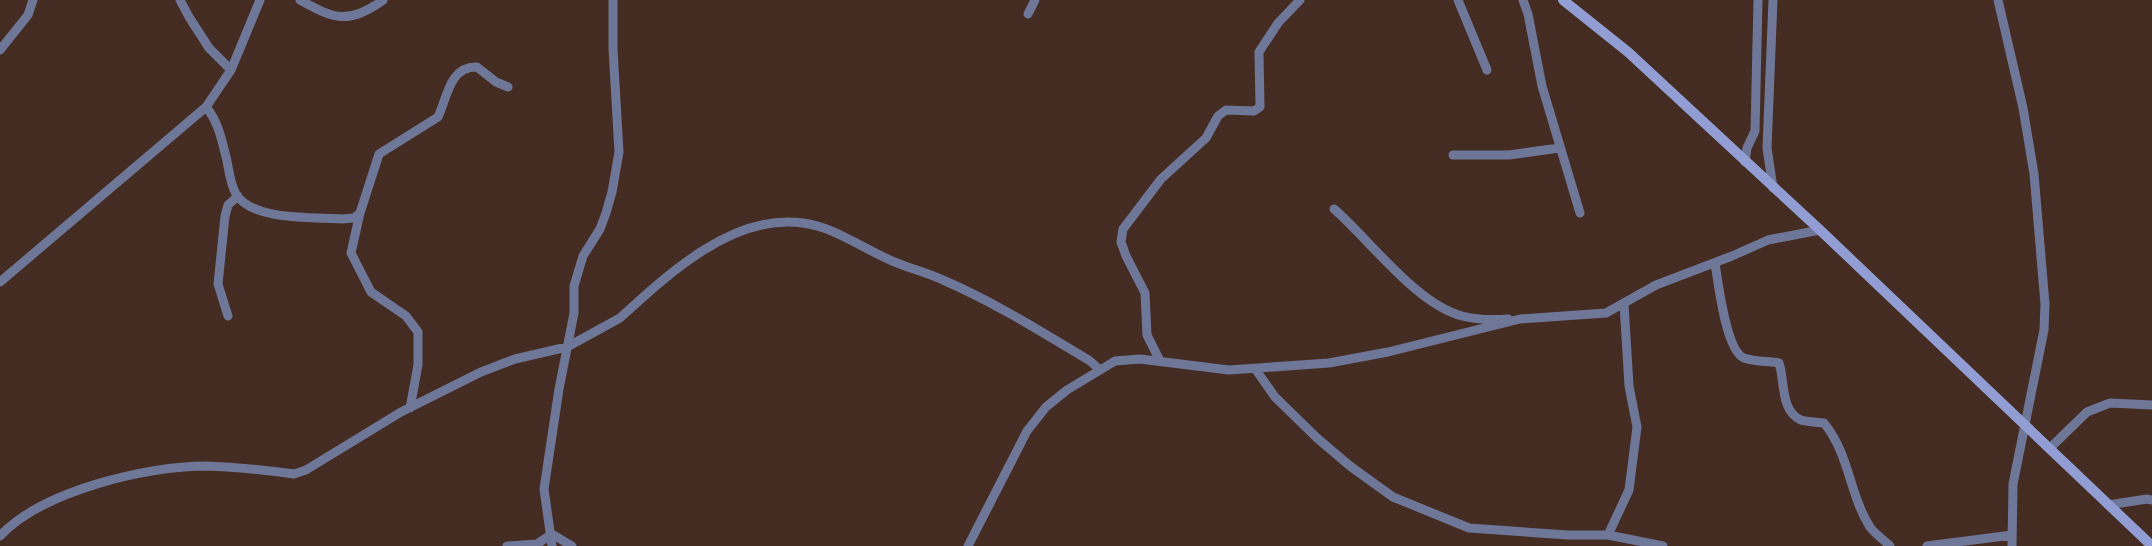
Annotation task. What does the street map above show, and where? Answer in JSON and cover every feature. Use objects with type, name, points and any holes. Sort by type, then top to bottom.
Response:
[{"type":"main road","points":[[1563,0],[1628,52],[1820,230],[2152,546]]},
{"type":"street","points":[[0,50],[28,15],[33,0]]},
{"type":"street","points":[[180,0],[209,48],[231,70]]},
{"type":"street","points":[[1,278],[206,106],[231,70],[260,0]]},
{"type":"street","points":[[300,0],[335,17],[351,17],[370,10],[382,0]]},
{"type":"street","points":[[552,546],[552,534],[544,488],[574,313],[574,286],[583,256],[600,229],[606,213],[619,152],[613,49],[613,0]]},
{"type":"street","points":[[1028,14],[1035,0]]},
{"type":"street","points":[[1160,361],[1147,335],[1145,293],[1126,256],[1122,242],[1123,229],[1161,179],[1206,138],[1218,116],[1226,110],[1254,111],[1260,107],[1259,52],[1278,23],[1300,0]]},
{"type":"street","points":[[1458,0],[1487,70]]},
{"type":"street","points":[[1523,0],[1528,14],[1542,86],[1580,213]]},
{"type":"street","points":[[1745,162],[1747,148],[1755,131],[1758,0]]},
{"type":"street","points":[[1773,0],[1767,148],[1773,188]]},
{"type":"street","points":[[1998,0],[2023,108],[2034,174],[2045,304],[2044,330],[2013,484],[2012,546]]},
{"type":"street","points":[[1757,28],[1772,28]]},
{"type":"street","points":[[410,408],[418,365],[418,332],[406,316],[371,292],[351,254],[360,213],[379,154],[385,148],[438,117],[445,95],[458,75],[467,68],[477,67],[496,82],[508,87]]},
{"type":"street","points":[[1757,74],[1770,74]]},
{"type":"street","points":[[206,106],[217,126],[234,188],[238,196],[252,208],[270,213],[342,219],[354,218],[360,213]]},
{"type":"street","points":[[1453,156],[1509,156],[1559,148]]},
{"type":"street","points":[[228,316],[218,284],[225,216],[228,204],[238,196]]},
{"type":"street","points":[[1334,209],[1412,286],[1446,310],[1461,316],[1476,318],[1520,319],[1606,313],[1656,285],[1768,240],[1820,230]]},
{"type":"street","points":[[0,536],[16,519],[37,506],[119,479],[167,469],[205,466],[294,474],[306,470],[410,408],[498,366],[515,359],[567,346],[620,318],[697,253],[722,239],[747,229],[775,223],[802,222],[823,228],[880,256],[942,279],[974,294],[1090,361],[1100,369]]},
{"type":"street","points":[[1714,263],[1727,326],[1735,350],[1743,358],[1779,363],[1783,374],[1785,396],[1792,414],[1801,420],[1824,423],[1833,434],[1847,462],[1856,497],[1870,528],[1890,546]]},
{"type":"street","points":[[1608,535],[1630,490],[1637,427],[1630,386],[1624,304]]},
{"type":"street","points":[[970,545],[1028,431],[1046,407],[1067,390],[1114,361],[1129,359],[1160,361],[1229,370],[1256,370],[1329,364],[1520,319]]},
{"type":"street","points":[[1256,370],[1275,397],[1318,438],[1350,466],[1394,497],[1469,528],[1568,535],[1608,535],[1663,546]]},
{"type":"street","points":[[2050,448],[2087,412],[2110,403],[2152,405]]},
{"type":"street","points":[[2108,505],[2152,500]]},
{"type":"street","points":[[507,546],[537,544],[552,534]]},
{"type":"street","points":[[552,534],[572,546]]},
{"type":"street","points":[[1927,546],[2012,535]]}]
